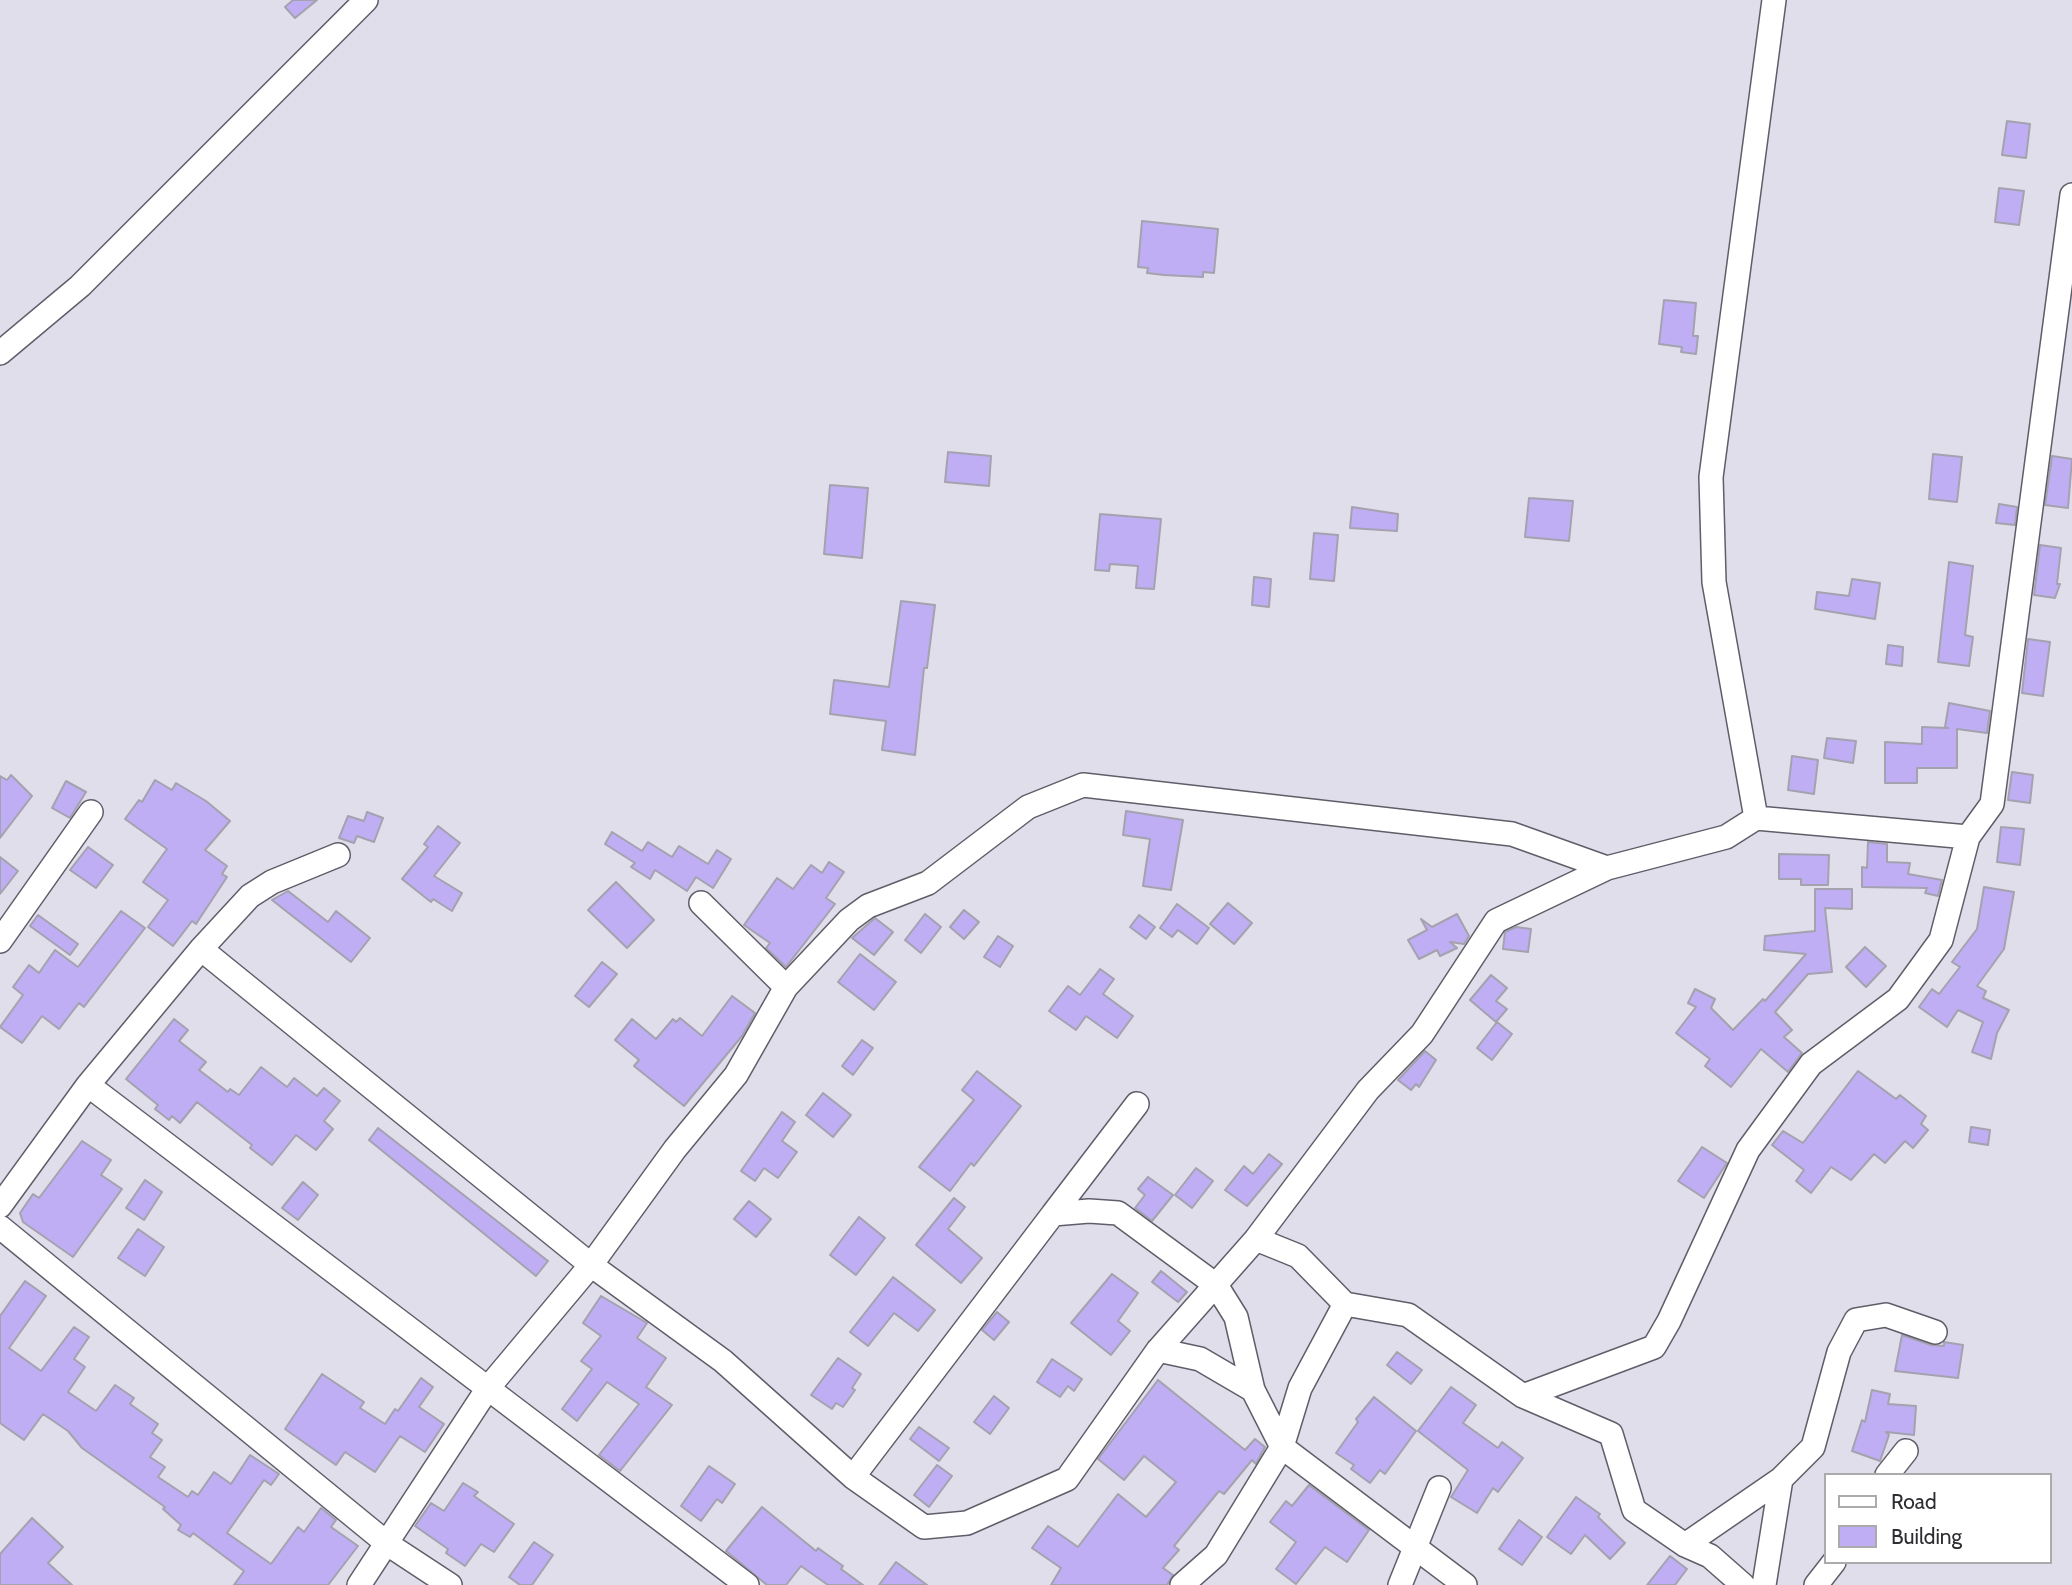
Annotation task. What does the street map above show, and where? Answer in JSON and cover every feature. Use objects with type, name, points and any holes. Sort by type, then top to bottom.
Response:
[{"type":"street","points":[[1756,818],[1714,582],[1711,477],[1774,0]]},
{"type":"street","points":[[0,353],[80,286],[361,3]]},
{"type":"street","points":[[1523,1396],[1654,1347],[1669,1321],[1748,1150],[1811,1065],[1848,1034],[1898,999],[1941,940],[1968,837],[1992,804],[2072,195]]},
{"type":"street","points":[[359,1585],[389,1545],[488,1388],[591,1265],[675,1149],[736,1075],[786,987],[858,913],[928,883],[1028,807],[1083,785],[1512,834],[1607,868]]},
{"type":"street","points":[[0,941],[91,813]]},
{"type":"street","points":[[201,950],[591,1265],[723,1361],[853,1477],[924,1527],[967,1523],[1067,1479],[1158,1350],[1256,1239],[1368,1090],[1422,1034],[1496,921],[1607,868],[1726,837],[1756,818],[1968,837]]},
{"type":"street","points":[[0,1206],[88,1086],[201,950],[250,896],[272,882],[338,855]]},
{"type":"street","points":[[701,903],[786,987]]},
{"type":"street","points":[[88,1086],[747,1585]]},
{"type":"street","points":[[853,1477],[1137,1104]]},
{"type":"street","points":[[1053,1214],[1089,1210],[1118,1213],[1216,1285],[1236,1317],[1252,1390],[1282,1447],[1465,1585]]},
{"type":"street","points":[[0,1227],[389,1545],[450,1585]]},
{"type":"street","points":[[1256,1239],[1298,1255],[1345,1304],[1408,1315],[1523,1396],[1611,1434],[1634,1510],[1685,1545],[1710,1556],[1743,1585]]},
{"type":"street","points":[[1182,1585],[1216,1555],[1282,1447],[1300,1388],[1345,1304]]},
{"type":"street","points":[[1685,1545],[1781,1479],[1812,1447],[1839,1352],[1856,1321],[1886,1315],[1935,1332]]},
{"type":"street","points":[[1158,1350],[1200,1359],[1252,1390]]},
{"type":"street","points":[[1889,1473],[1906,1451]]},
{"type":"street","points":[[1764,1585],[1781,1479]]},
{"type":"street","points":[[1401,1585],[1417,1550],[1439,1488]]},
{"type":"street","points":[[1815,1585],[1831,1564]]},
{"type":"building","points":[[293,0],[317,0],[295,18],[285,7]]},
{"type":"building","points":[[2007,121],[2030,124],[2026,158],[2002,155]]},
{"type":"building","points":[[1999,188],[2024,191],[2019,225],[1995,222]]},
{"type":"building","points":[[1142,221],[1218,229],[1214,273],[1203,272],[1203,277],[1164,275],[1147,273],[1148,268],[1138,267]]},
{"type":"building","points":[[1664,300],[1696,303],[1693,336],[1698,336],[1696,354],[1681,352],[1682,347],[1659,344]]},
{"type":"building","points":[[948,452],[991,456],[989,486],[945,482]]},
{"type":"building","points":[[1933,454],[1962,457],[1957,502],[1929,499]]},
{"type":"building","points":[[2052,456],[2072,459],[2068,508],[2045,505]]},
{"type":"building","points":[[830,485],[868,488],[862,558],[824,554]]},
{"type":"building","points":[[1529,498],[1573,501],[1569,541],[1525,537]]},
{"type":"building","points":[[1999,504],[2017,507],[2015,525],[1996,523]]},
{"type":"building","points":[[1352,507],[1398,514],[1397,531],[1350,528]]},
{"type":"building","points":[[1100,514],[1161,519],[1154,589],[1136,588],[1138,566],[1110,564],[1109,571],[1095,570]]},
{"type":"building","points":[[1314,533],[1338,535],[1334,581],[1310,579]]},
{"type":"building","points":[[2040,545],[2061,548],[2057,584],[2060,584],[2055,598],[2034,595]]},
{"type":"building","points":[[1949,562],[1973,566],[1965,635],[1973,637],[1969,666],[1938,662]]},
{"type":"building","points":[[1254,577],[1271,579],[1269,607],[1252,605]]},
{"type":"building","points":[[1852,579],[1880,583],[1875,619],[1815,609],[1817,592],[1849,596]]},
{"type":"building","points":[[901,601],[935,605],[927,668],[924,668],[915,755],[882,750],[886,721],[830,714],[834,680],[889,687]]},
{"type":"building","points":[[2028,639],[2050,642],[2043,696],[2022,693]]},
{"type":"building","points":[[1888,645],[1903,647],[1902,666],[1886,664]]},
{"type":"building","points":[[1949,703],[1990,711],[1987,733],[1957,729],[1957,768],[1917,768],[1917,783],[1885,783],[1885,742],[1922,744],[1922,727],[1948,728],[1945,727]]},
{"type":"building","points":[[1827,738],[1856,741],[1853,763],[1824,758]]},
{"type":"building","points":[[1792,756],[1818,760],[1814,794],[1788,790]]},
{"type":"building","points":[[2012,772],[2033,775],[2030,803],[2008,800]]},
{"type":"building","points":[[11,775],[32,796],[0,838],[0,776],[7,780]]},
{"type":"building","points":[[155,780],[172,790],[176,783],[206,801],[230,821],[205,850],[227,866],[222,874],[227,877],[196,924],[192,921],[173,946],[148,927],[168,900],[143,882],[167,849],[125,819],[139,800],[142,802]]},
{"type":"building","points":[[66,781],[86,792],[70,818],[52,808]]},
{"type":"building","points":[[1126,811],[1183,820],[1171,890],[1143,886],[1150,839],[1123,835]]},
{"type":"building","points":[[367,812],[383,818],[374,842],[357,836],[354,843],[339,838],[348,816],[364,821]]},
{"type":"building","points":[[438,826],[460,843],[434,876],[462,893],[452,911],[433,899],[431,902],[402,879],[428,847],[424,844]]},
{"type":"building","points":[[2001,827],[2024,829],[2020,865],[1997,862]]},
{"type":"building","points":[[612,832],[642,851],[648,842],[672,857],[679,846],[708,864],[717,850],[731,859],[713,888],[696,877],[687,891],[655,870],[650,879],[631,867],[635,863],[605,844]]},
{"type":"building","points":[[1868,842],[1887,844],[1887,862],[1910,863],[1908,874],[1942,880],[1938,896],[1925,893],[1927,888],[1862,887],[1862,867],[1867,868]]},
{"type":"building","points":[[88,847],[113,865],[96,888],[70,870]]},
{"type":"building","points":[[1779,854],[1829,855],[1828,885],[1801,885],[1801,879],[1779,879]]},
{"type":"building","points":[[0,857],[18,871],[0,894]]},
{"type":"building","points":[[829,862],[844,872],[826,898],[835,904],[786,967],[766,948],[770,943],[744,925],[777,878],[793,889],[811,865],[822,873]]},
{"type":"building","points":[[616,882],[654,920],[627,948],[588,910]]},
{"type":"building","points":[[1984,887],[2014,892],[2004,949],[1977,986],[1986,991],[1983,998],[2009,1010],[1997,1033],[1991,1059],[1972,1052],[1983,1022],[1958,1010],[1947,1027],[1919,1007],[1932,989],[1939,994],[1960,967],[1952,962],[1977,929]]},
{"type":"building","points":[[1815,889],[1852,889],[1852,909],[1825,908],[1832,972],[1808,974],[1775,1012],[1792,1030],[1784,1037],[1802,1053],[1788,1072],[1761,1049],[1731,1087],[1705,1066],[1710,1059],[1676,1033],[1696,1007],[1688,1003],[1695,989],[1715,999],[1711,1008],[1733,1030],[1763,999],[1765,1001],[1806,954],[1764,950],[1765,936],[1815,931]]},
{"type":"building","points":[[288,891],[328,922],[336,911],[370,938],[351,962],[272,900]]},
{"type":"building","points":[[1228,903],[1252,923],[1234,944],[1210,924]]},
{"type":"building","points":[[1177,904],[1209,928],[1197,944],[1178,930],[1172,937],[1160,928]]},
{"type":"building","points":[[964,910],[979,922],[964,939],[950,927]]},
{"type":"building","points":[[121,911],[145,928],[84,1007],[79,1003],[59,1029],[42,1016],[22,1043],[0,1027],[23,995],[13,987],[29,965],[39,973],[55,950],[78,967]]},
{"type":"building","points":[[925,914],[941,927],[921,953],[905,940]]},
{"type":"building","points":[[1457,914],[1469,936],[1464,944],[1450,942],[1457,948],[1440,956],[1437,950],[1419,959],[1408,940],[1427,930],[1421,919],[1432,927]]},
{"type":"building","points":[[38,915],[78,944],[70,955],[30,926]]},
{"type":"building","points":[[1139,915],[1155,927],[1146,939],[1130,927]]},
{"type":"building","points":[[875,918],[893,932],[874,955],[852,938]]},
{"type":"building","points":[[1516,927],[1531,929],[1528,952],[1503,949],[1505,932]]},
{"type":"building","points":[[998,936],[1013,946],[1000,967],[984,957]]},
{"type":"building","points":[[1865,947],[1886,966],[1866,987],[1846,967]]},
{"type":"building","points":[[860,954],[896,982],[874,1010],[838,982]]},
{"type":"building","points":[[602,962],[617,974],[589,1007],[575,996]]},
{"type":"building","points":[[1100,969],[1114,979],[1103,994],[1133,1016],[1117,1038],[1086,1016],[1076,1030],[1049,1011],[1068,986],[1080,995]]},
{"type":"building","points":[[1491,975],[1507,988],[1496,1001],[1507,1009],[1496,1022],[1470,1000]]},
{"type":"building","points":[[732,996],[755,1013],[742,1036],[684,1106],[634,1066],[639,1060],[615,1040],[632,1019],[656,1039],[673,1019],[676,1022],[680,1018],[702,1036]]},
{"type":"building","points":[[174,1019],[188,1030],[179,1041],[206,1062],[199,1070],[228,1092],[230,1089],[239,1095],[261,1067],[287,1087],[294,1078],[317,1096],[324,1088],[340,1101],[324,1121],[333,1129],[316,1150],[296,1135],[272,1165],[250,1148],[252,1145],[197,1102],[180,1123],[172,1116],[169,1120],[155,1109],[158,1105],[126,1079]]},
{"type":"building","points":[[1497,1022],[1512,1034],[1492,1060],[1477,1048]]},
{"type":"building","points":[[862,1040],[873,1048],[853,1075],[842,1066]]},
{"type":"building","points":[[1425,1051],[1436,1060],[1419,1087],[1416,1084],[1411,1090],[1398,1080]]},
{"type":"building","points":[[977,1071],[1021,1106],[974,1166],[971,1163],[950,1191],[919,1167],[974,1100],[962,1090]]},
{"type":"building","points":[[1858,1071],[1896,1099],[1900,1095],[1926,1116],[1921,1124],[1928,1130],[1913,1148],[1905,1141],[1885,1163],[1874,1154],[1851,1180],[1831,1167],[1811,1193],[1796,1181],[1804,1170],[1772,1145],[1783,1131],[1803,1143]]},
{"type":"building","points":[[823,1093],[851,1115],[833,1137],[806,1115]]},
{"type":"building","points":[[782,1112],[795,1122],[782,1141],[797,1152],[778,1178],[764,1168],[755,1181],[741,1171]]},
{"type":"building","points":[[1971,1127],[1990,1130],[1988,1145],[1969,1142]]},
{"type":"building","points":[[378,1128],[548,1261],[536,1276],[369,1140]]},
{"type":"building","points":[[82,1141],[111,1160],[101,1175],[122,1189],[73,1257],[23,1222],[20,1213],[33,1194],[39,1198]]},
{"type":"building","points":[[1702,1147],[1727,1163],[1704,1198],[1678,1181]]},
{"type":"building","points":[[1269,1154],[1282,1164],[1247,1206],[1225,1190],[1244,1166],[1253,1174]]},
{"type":"building","points":[[1196,1168],[1213,1181],[1192,1208],[1175,1195]]},
{"type":"building","points":[[1148,1177],[1173,1195],[1152,1221],[1135,1208],[1145,1195],[1138,1189]]},
{"type":"building","points":[[145,1180],[162,1192],[144,1220],[126,1208]]},
{"type":"building","points":[[303,1182],[318,1195],[298,1220],[282,1208]]},
{"type":"building","points":[[954,1198],[965,1207],[948,1229],[982,1258],[961,1283],[916,1245]]},
{"type":"building","points":[[749,1201],[771,1219],[756,1237],[734,1219]]},
{"type":"building","points":[[859,1217],[885,1238],[856,1275],[830,1255]]},
{"type":"building","points":[[138,1229],[164,1247],[145,1276],[118,1258]]},
{"type":"building","points":[[1161,1271],[1187,1292],[1178,1302],[1152,1282]]},
{"type":"building","points":[[1112,1274],[1138,1293],[1118,1321],[1130,1331],[1111,1355],[1071,1323]]},
{"type":"building","points":[[893,1277],[935,1310],[918,1331],[894,1313],[868,1346],[850,1332]]},
{"type":"building","points":[[25,1281],[46,1296],[9,1348],[41,1371],[74,1327],[89,1337],[74,1359],[85,1367],[68,1392],[96,1411],[115,1385],[134,1398],[130,1404],[158,1424],[152,1433],[162,1440],[150,1457],[165,1467],[158,1477],[188,1497],[192,1491],[198,1495],[214,1472],[231,1484],[250,1455],[279,1474],[271,1485],[264,1480],[227,1533],[271,1564],[298,1527],[304,1532],[321,1508],[336,1520],[331,1527],[358,1546],[328,1585],[234,1585],[244,1571],[193,1533],[190,1537],[178,1530],[181,1525],[163,1509],[165,1507],[82,1448],[68,1431],[43,1414],[24,1440],[0,1423],[0,1316]]},
{"type":"building","points":[[601,1296],[647,1323],[637,1338],[666,1358],[646,1387],[672,1405],[620,1471],[599,1455],[639,1404],[607,1382],[577,1421],[562,1409],[592,1369],[581,1361],[601,1336],[583,1323]]},
{"type":"building","points":[[997,1312],[1009,1322],[994,1340],[982,1330]]},
{"type":"building","points":[[1902,1335],[1931,1345],[1944,1346],[1944,1342],[1963,1345],[1958,1378],[1895,1371]]},
{"type":"building","points":[[1397,1352],[1422,1370],[1411,1384],[1387,1365]]},
{"type":"building","points":[[838,1358],[861,1374],[852,1388],[855,1390],[843,1407],[836,1403],[832,1409],[811,1395]]},
{"type":"building","points":[[1052,1359],[1082,1379],[1074,1391],[1068,1386],[1060,1397],[1037,1382]]},
{"type":"building","points":[[322,1374],[364,1402],[360,1408],[385,1424],[395,1409],[398,1411],[421,1378],[433,1387],[419,1407],[444,1424],[425,1452],[400,1436],[375,1472],[345,1452],[336,1465],[285,1429]]},
{"type":"building","points":[[1158,1380],[1245,1450],[1255,1439],[1265,1447],[1256,1464],[1252,1460],[1224,1494],[1219,1491],[1174,1546],[1179,1550],[1163,1568],[1173,1575],[1167,1585],[1051,1585],[1061,1568],[1032,1548],[1048,1526],[1078,1547],[1118,1494],[1146,1517],[1176,1482],[1144,1456],[1124,1480],[1098,1459]]},
{"type":"building","points":[[1451,1387],[1476,1405],[1463,1423],[1498,1448],[1502,1442],[1523,1458],[1498,1492],[1493,1488],[1477,1513],[1451,1497],[1468,1470],[1418,1431]]},
{"type":"building","points":[[1872,1390],[1890,1394],[1888,1404],[1916,1406],[1914,1435],[1886,1432],[1889,1435],[1880,1461],[1852,1451],[1862,1420],[1865,1422]]},
{"type":"building","points":[[994,1396],[1009,1408],[990,1434],[974,1422]]},
{"type":"building","points":[[1374,1397],[1416,1431],[1385,1474],[1380,1470],[1370,1483],[1351,1469],[1354,1465],[1336,1453],[1358,1422],[1356,1419]]},
{"type":"building","points":[[919,1427],[949,1448],[939,1461],[910,1439]]},
{"type":"building","points":[[937,1465],[952,1476],[929,1507],[914,1495]]},
{"type":"building","points":[[709,1466],[735,1484],[722,1503],[717,1499],[701,1521],[681,1506]]},
{"type":"building","points":[[463,1483],[478,1492],[474,1496],[514,1524],[494,1552],[481,1544],[465,1566],[446,1553],[448,1549],[415,1526],[431,1503],[444,1511]]},
{"type":"building","points":[[1309,1485],[1369,1530],[1347,1562],[1325,1547],[1296,1584],[1276,1569],[1296,1542],[1270,1522],[1286,1501],[1292,1506]]},
{"type":"building","points":[[1576,1497],[1600,1514],[1598,1517],[1625,1543],[1610,1559],[1585,1535],[1571,1554],[1547,1537]]},
{"type":"building","points":[[762,1507],[816,1551],[818,1548],[843,1566],[841,1569],[863,1585],[828,1585],[801,1566],[786,1585],[767,1585],[726,1551]]},
{"type":"building","points":[[32,1518],[63,1547],[48,1563],[72,1585],[0,1585],[0,1554]]},
{"type":"building","points":[[1519,1520],[1542,1537],[1522,1565],[1499,1549]]},
{"type":"building","points":[[534,1542],[553,1555],[532,1585],[520,1585],[509,1577]]},
{"type":"building","points":[[1670,1556],[1687,1569],[1675,1585],[1647,1585]]},
{"type":"building","points":[[896,1562],[927,1585],[879,1585]]}]
